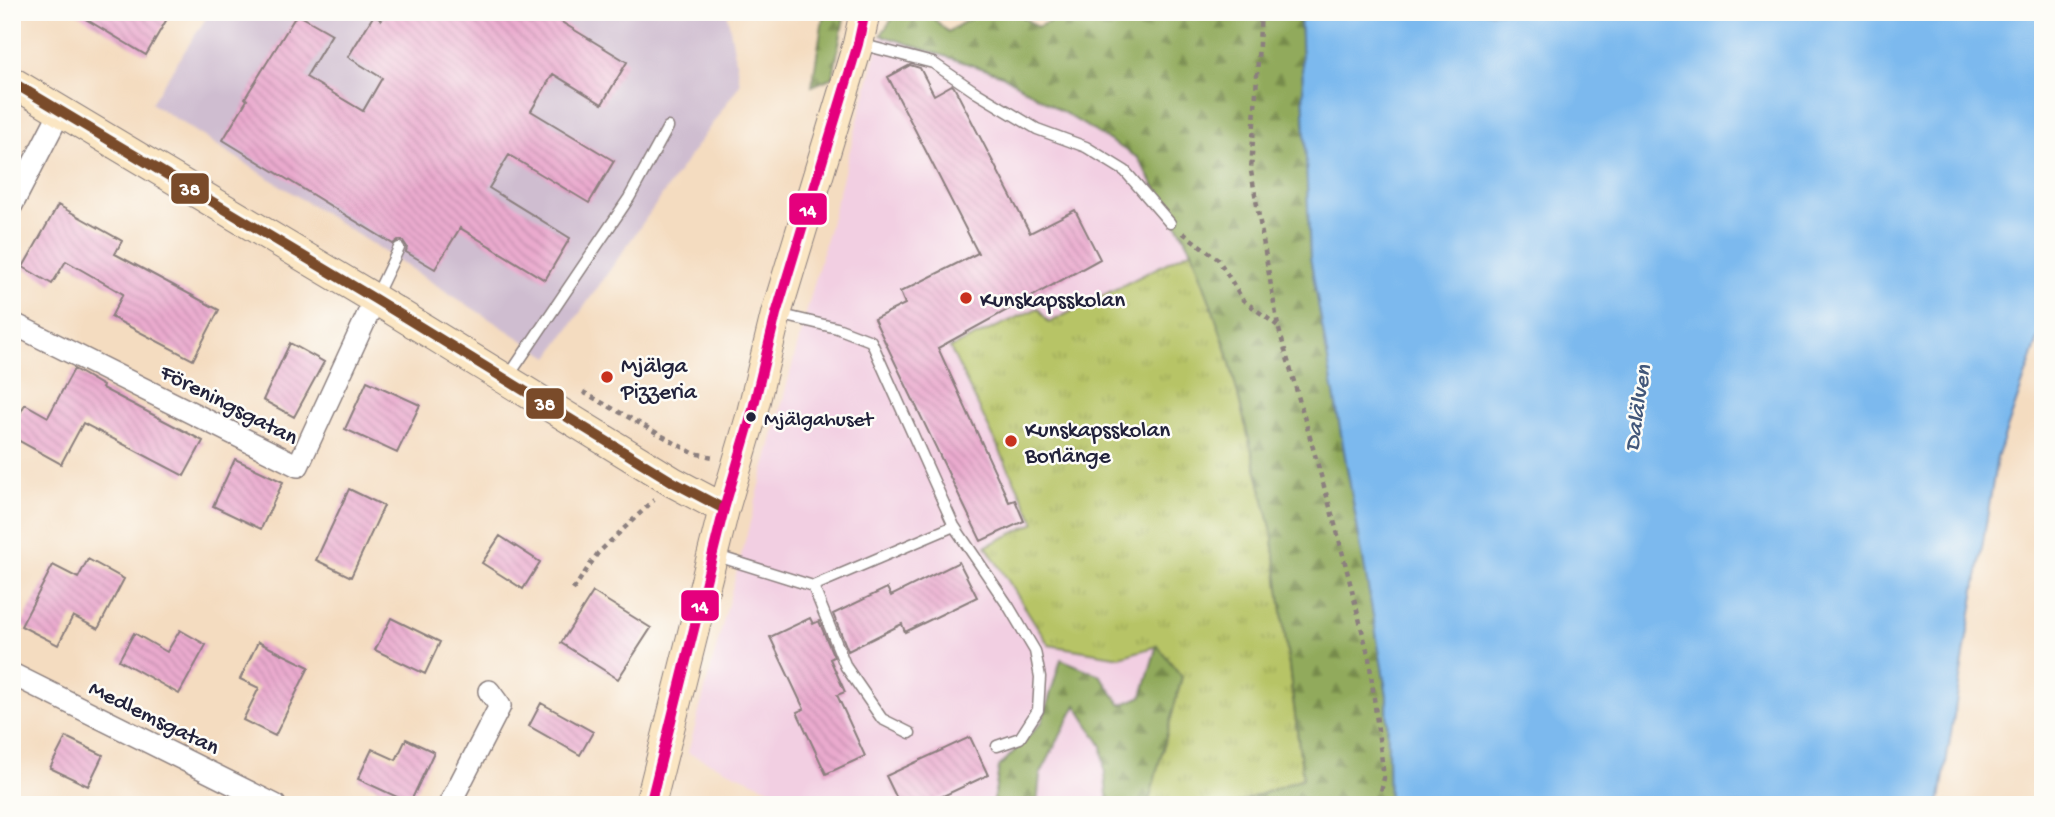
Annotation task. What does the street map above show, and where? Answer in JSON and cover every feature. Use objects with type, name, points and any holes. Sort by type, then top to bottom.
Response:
[{"type":"street","points":[[650,805],[736,461],[751,417],[776,314],[858,44],[865,12]]},
{"type":"street","points":[[12,82],[375,299],[673,482],[724,509]]},
{"type":"street","points":[[12,205],[61,110]]},
{"type":"street","name":"Föreningsgatan","points":[[12,323],[298,466],[375,299]]},
{"type":"street","name":"Medlemsgatan","points":[[12,674],[275,805]]},
{"type":"street","points":[[449,805],[500,706],[489,691]]},
{"type":"lane","points":[[858,44],[933,63],[1037,129],[1086,147],[1125,171],[1170,223]]},
{"type":"lane","points":[[507,379],[629,198],[668,127]]},
{"type":"lane","points":[[375,299],[399,248]]},
{"type":"lane","points":[[776,314],[837,328],[871,341],[954,526],[1009,607],[1035,651],[1040,677],[1038,710],[1020,738],[997,747]]},
{"type":"lane","points":[[714,555],[813,586],[954,526]]},
{"type":"lane","points":[[813,586],[846,667],[882,719],[910,733]]},
{"type":"path","points":[[1261,12],[1251,171],[1278,326],[1338,535],[1369,658],[1384,778],[1378,805]]},
{"type":"path","points":[[1170,223],[1218,259],[1243,300],[1278,326]]},
{"type":"path","points":[[573,590],[598,553],[673,482],[693,453]]},
{"type":"shaded area","points":[[210,12],[727,12],[740,84],[549,357],[151,103]]},
{"type":"shaded area","name":"Kunskapsskolan Borlänge","points":[[881,35],[1002,75],[1138,157],[1192,250],[1227,351],[1272,531],[1233,805],[808,805],[688,753]]},
{"type":"green space","points":[[994,11],[1015,13],[1037,27],[1071,12],[1132,20],[1128,12],[1196,12],[1207,18],[1209,12],[1300,12],[1310,257],[1387,695],[1389,805],[1233,805],[1303,778],[1272,532],[1227,351],[1192,250],[1138,158],[1002,75],[881,35],[897,12],[927,12],[948,32],[970,19]]},
{"type":"green space","points":[[824,12],[845,12],[833,77],[812,86]]},
{"type":"green space","points":[[1192,250],[1227,351],[1272,531],[1303,778],[1233,805],[1148,805],[1181,677],[1157,646],[1120,657],[1049,645],[986,546],[1035,523],[950,348],[1038,308],[1049,323]]},
{"type":"green space","points":[[1157,645],[1182,677],[1148,805],[1108,805],[1102,746],[1076,705],[1040,775],[1037,805],[993,805],[999,767],[1042,722],[1061,659],[1100,675],[1121,705],[1142,696]]},
{"type":"water","name":"Dalälven","points":[[1300,12],[2043,12],[2043,325],[1997,458],[1939,805],[1389,805],[1387,695],[1310,257]]},
{"type":"building","points":[[74,12],[171,12],[146,55]]},
{"type":"building","points":[[386,12],[545,12],[627,62],[602,104],[553,74],[531,111],[614,161],[589,203],[509,155],[489,188],[570,238],[545,280],[460,228],[435,269],[406,252],[407,247],[403,241],[398,240],[393,244],[223,140],[247,100],[245,98],[297,14],[332,34],[306,77],[363,111],[382,78],[348,57],[374,15],[381,20]]},
{"type":"building","name":"Kunskapsskolan","points":[[910,65],[920,68],[934,95],[952,85],[954,87],[1030,233],[1075,210],[1100,259],[938,348],[1009,502],[1015,500],[1024,521],[981,541],[874,319],[905,304],[900,292],[978,253],[888,77]]},
{"type":"building","points":[[58,205],[122,241],[115,254],[219,310],[193,360],[111,317],[123,294],[66,261],[52,284],[23,267]]},
{"type":"building","points":[[290,343],[324,362],[294,417],[263,400]]},
{"type":"building","points":[[74,369],[103,386],[102,388],[203,441],[184,476],[83,423],[61,464],[12,437],[12,428],[25,404],[48,417]]},
{"type":"building","points":[[367,381],[420,405],[397,453],[345,429]]},
{"type":"building","points":[[235,459],[283,482],[261,529],[213,506]]},
{"type":"building","points":[[349,489],[384,506],[351,577],[316,560]]},
{"type":"building","points":[[500,536],[540,562],[523,589],[482,563]]},
{"type":"building","points":[[88,559],[124,579],[98,629],[73,616],[58,645],[21,626],[53,565],[78,578]]},
{"type":"building","points":[[959,562],[977,597],[905,632],[902,624],[848,651],[833,614],[887,588],[891,596]]},
{"type":"building","points":[[593,592],[651,628],[618,679],[561,643]]},
{"type":"building","points":[[391,618],[440,642],[425,674],[375,650]]},
{"type":"building","points":[[810,618],[813,624],[819,621],[834,657],[830,659],[845,692],[837,695],[865,756],[826,774],[797,712],[804,709],[770,637]]},
{"type":"building","points":[[180,630],[206,645],[179,694],[119,660],[134,633],[167,652]]},
{"type":"building","points":[[258,642],[309,667],[275,736],[243,720],[259,688],[240,679]]},
{"type":"building","points":[[541,703],[593,732],[580,755],[529,726]]},
{"type":"building","points":[[66,737],[103,755],[88,786],[50,768]]},
{"type":"building","points":[[970,737],[988,775],[924,805],[900,805],[886,776]]},
{"type":"building","points":[[406,739],[434,752],[410,803],[358,779],[372,749],[396,760]]},
{"type":"transit line","name":"14","points":[[650,805],[776,314],[858,44],[865,12]]},
{"type":"transit line","name":"38","points":[[12,82],[375,299],[673,482],[724,509]]},
{"type":"place","name":"Kunskapsskolan","points":[[966,298]]},
{"type":"place","name":"Mjälga Pizzeria","points":[[607,377]]},
{"type":"place","name":"Mjälgahuset","points":[[751,417]]},
{"type":"place","name":"Kunskapsskolan Borlänge","points":[[1011,441]]}]
